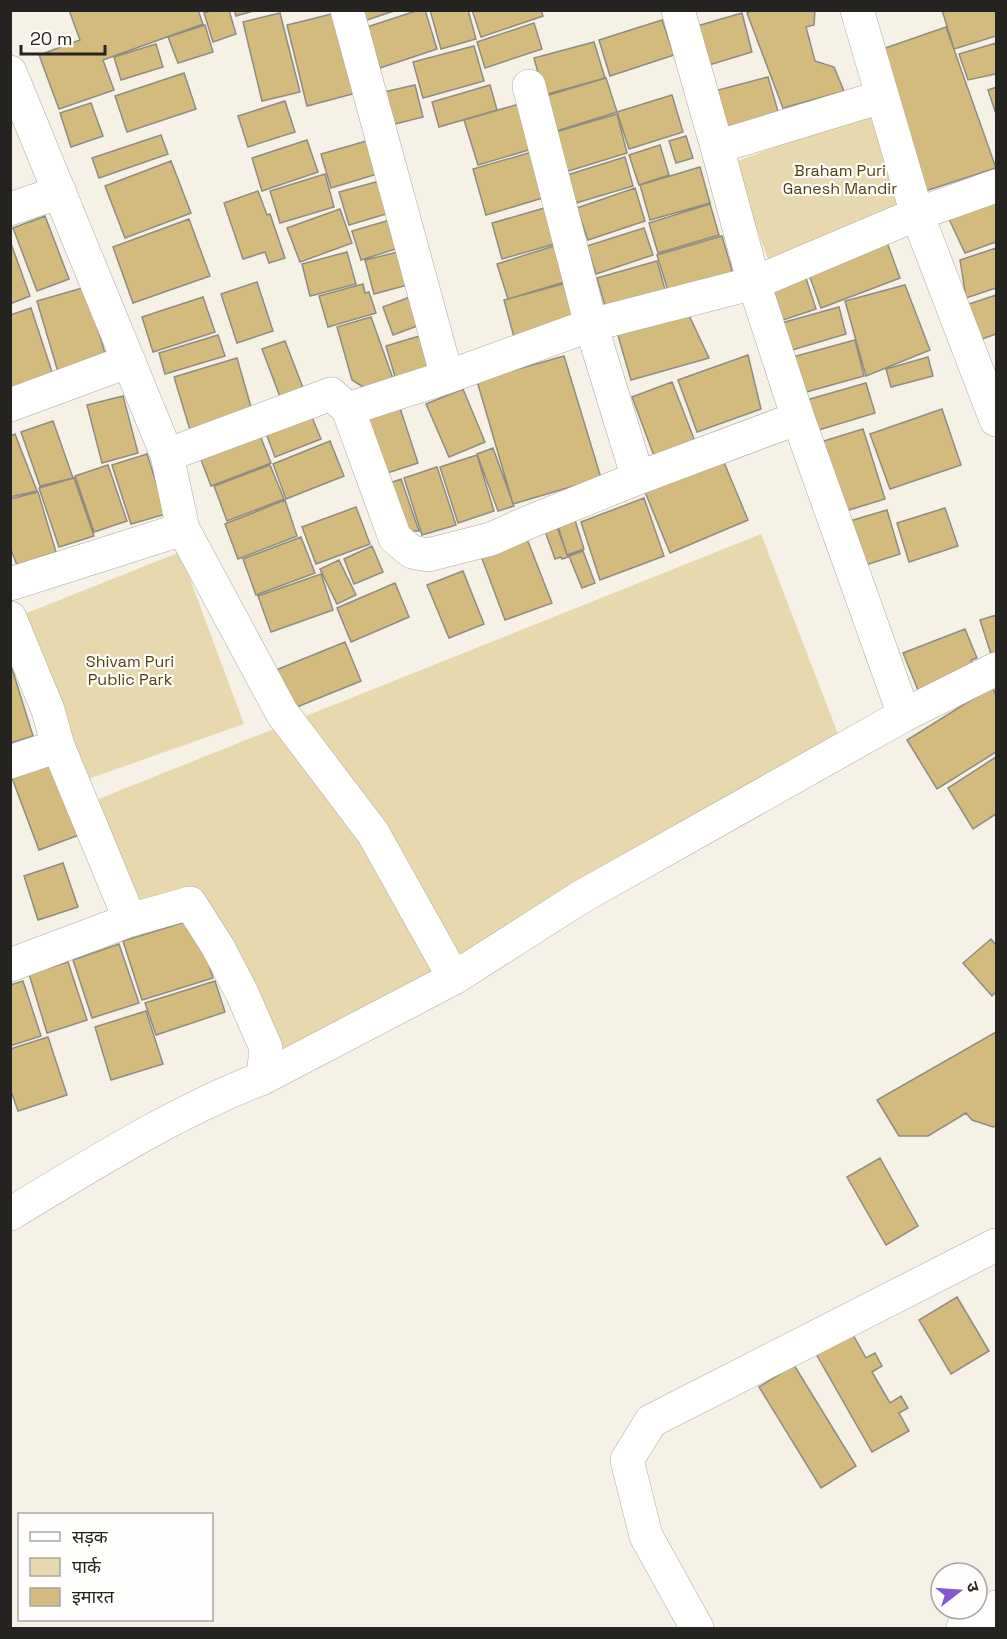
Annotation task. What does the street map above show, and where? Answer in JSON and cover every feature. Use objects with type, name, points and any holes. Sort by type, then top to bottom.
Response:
[{"type":"street","points":[[347,10],[447,377]]},
{"type":"street","points":[[678,10],[754,283],[798,418],[904,715]]},
{"type":"street","points":[[857,10],[917,214],[996,420]]},
{"type":"street","points":[[10,72],[167,455],[183,529],[282,713],[373,833],[454,978]]},
{"type":"street","points":[[529,86],[591,325],[638,478]]},
{"type":"street","points":[[717,147],[881,97]]},
{"type":"street","points":[[348,409],[447,377],[591,325],[754,283],[917,214],[996,186]]},
{"type":"street","points":[[10,209],[60,192]]},
{"type":"street","points":[[10,405],[129,361]]},
{"type":"street","points":[[167,455],[331,394],[348,409],[395,538],[412,552],[428,555],[491,539],[638,478],[798,418]]},
{"type":"street","points":[[10,584],[183,529]]},
{"type":"street","points":[[10,618],[48,710],[58,746],[130,920]]},
{"type":"street","points":[[10,1214],[123,1146],[233,1090],[263,1078],[454,978],[581,897],[904,715],[996,669]]},
{"type":"street","points":[[10,762],[58,746]]},
{"type":"street","points":[[10,965],[130,920],[190,903],[223,956],[266,1048],[263,1078]]},
{"type":"street","points":[[697,1629],[646,1536],[627,1460],[651,1421],[996,1245]]},
{"type":"street","points":[[963,1629],[996,1607]]},
{"type":"green space","name":"Braham Puri Ganesh Mandir","points":[[876,109],[912,209],[769,262],[732,163]]},
{"type":"green space","points":[[761,534],[840,739],[281,1059],[205,898],[130,900],[86,804]]},
{"type":"green space","name":"Shivam Puri Public Park","points":[[180,552],[244,724],[77,783],[17,617]]},
{"type":"building","points":[[69,10],[198,10],[203,24],[103,60],[114,90],[59,109],[39,55],[80,40]]},
{"type":"building","points":[[213,10],[229,10],[236,34],[213,42],[204,13]]},
{"type":"building","points":[[234,10],[257,10],[236,16]]},
{"type":"building","points":[[361,10],[397,10],[364,21]]},
{"type":"building","points":[[425,10],[437,49],[380,68],[367,27]]},
{"type":"building","points":[[430,10],[468,10],[476,39],[441,49]]},
{"type":"building","points":[[472,10],[541,10],[543,16],[481,37]]},
{"type":"building","points":[[752,10],[815,10],[814,25],[806,27],[815,61],[834,67],[844,91],[783,108],[747,13]]},
{"type":"building","points":[[942,10],[996,10],[996,36],[954,49]]},
{"type":"building","points":[[340,12],[360,92],[307,106],[287,25]]},
{"type":"building","points":[[280,13],[300,92],[262,101],[243,22]]},
{"type":"building","points":[[742,13],[752,52],[699,68],[690,28]]},
{"type":"building","points":[[662,20],[674,55],[610,76],[599,40]]},
{"type":"building","points":[[534,23],[542,49],[485,68],[477,42]]},
{"type":"building","points":[[205,25],[213,52],[178,63],[168,37]]},
{"type":"building","points":[[946,27],[996,168],[919,193],[871,53]]},
{"type":"building","points":[[594,42],[605,78],[544,95],[534,58]]},
{"type":"building","points":[[996,43],[996,74],[968,80],[959,54]]},
{"type":"building","points":[[156,44],[163,67],[121,80],[114,57]]},
{"type":"building","points":[[474,46],[484,81],[423,98],[413,62]]},
{"type":"building","points":[[184,73],[196,109],[127,132],[115,96]]},
{"type":"building","points":[[768,77],[779,115],[719,130],[707,93]]},
{"type":"building","points":[[606,78],[617,112],[550,133],[539,98]]},
{"type":"building","points":[[415,85],[423,117],[383,127],[375,94]]},
{"type":"building","points":[[490,85],[497,110],[439,127],[432,102]]},
{"type":"building","points":[[996,87],[996,114],[988,90]]},
{"type":"building","points":[[672,95],[683,132],[629,149],[617,112]]},
{"type":"building","points":[[285,101],[295,132],[248,147],[238,116]]},
{"type":"building","points":[[91,103],[103,136],[71,147],[60,113]]},
{"type":"building","points":[[519,104],[532,149],[478,165],[464,120]]},
{"type":"building","points":[[617,114],[627,153],[565,172],[549,134]]},
{"type":"building","points":[[161,135],[168,154],[99,178],[92,158]]},
{"type":"building","points":[[686,136],[693,158],[676,163],[669,141]]},
{"type":"building","points":[[377,138],[387,171],[331,188],[321,154]]},
{"type":"building","points":[[307,140],[318,172],[262,191],[252,158]]},
{"type":"building","points":[[660,145],[669,175],[639,185],[629,155]]},
{"type":"building","points":[[532,152],[546,197],[486,215],[473,169]]},
{"type":"building","points":[[625,157],[633,186],[576,203],[567,175]]},
{"type":"building","points":[[171,161],[191,213],[125,238],[105,186]]},
{"type":"building","points":[[700,167],[710,203],[650,220],[640,185]]},
{"type":"building","points":[[325,174],[334,207],[280,223],[270,191]]},
{"type":"building","points":[[387,179],[396,211],[349,225],[339,192]]},
{"type":"building","points":[[635,188],[645,221],[588,240],[577,208]]},
{"type":"building","points":[[258,191],[267,215],[270,214],[285,258],[269,263],[265,252],[243,259],[224,203]]},
{"type":"building","points":[[996,201],[996,242],[965,253],[948,217]]},
{"type":"building","points":[[710,204],[719,235],[658,253],[649,223]]},
{"type":"building","points":[[548,207],[558,243],[502,259],[492,223]]},
{"type":"building","points":[[340,209],[352,243],[300,262],[287,228]]},
{"type":"building","points":[[45,216],[69,279],[37,291],[13,228]]},
{"type":"building","points":[[397,218],[405,246],[361,260],[352,231]]},
{"type":"building","points":[[189,219],[210,276],[133,303],[113,247]]},
{"type":"building","points":[[644,228],[653,255],[596,274],[587,246]]},
{"type":"building","points":[[722,236],[733,274],[669,294],[657,255]]},
{"type":"building","points":[[885,237],[900,278],[821,308],[806,266]]},
{"type":"building","points":[[10,241],[30,296],[10,304]]},
{"type":"building","points":[[560,244],[571,280],[508,299],[497,264]]},
{"type":"building","points":[[996,248],[996,288],[966,298],[960,260]]},
{"type":"building","points":[[406,250],[415,283],[374,294],[365,260]]},
{"type":"building","points":[[347,252],[356,284],[310,296],[302,264]]},
{"type":"building","points":[[657,261],[666,293],[606,309],[597,278]]},
{"type":"building","points":[[803,269],[816,309],[774,323],[761,283]]},
{"type":"building","points":[[574,281],[583,319],[514,337],[504,300]]},
{"type":"building","points":[[257,282],[273,331],[237,343],[221,294]]},
{"type":"building","points":[[363,284],[365,293],[369,292],[376,313],[328,327],[319,296]]},
{"type":"building","points":[[905,285],[930,350],[866,376],[845,301]]},
{"type":"building","points":[[86,287],[106,357],[58,372],[37,301]]},
{"type":"building","points":[[418,294],[428,322],[393,335],[383,307]]},
{"type":"building","points":[[996,295],[996,334],[974,342],[963,306]]},
{"type":"building","points":[[203,297],[215,332],[153,352],[142,317]]},
{"type":"building","points":[[839,307],[846,334],[782,353],[774,325]]},
{"type":"building","points":[[31,308],[54,378],[14,392],[10,382],[10,315]]},
{"type":"building","points":[[688,313],[709,358],[631,380],[617,332]]},
{"type":"building","points":[[371,317],[396,387],[374,394],[352,380],[337,327]]},
{"type":"building","points":[[426,334],[437,368],[396,380],[386,346]]},
{"type":"building","points":[[218,335],[225,356],[165,374],[159,353]]},
{"type":"building","points":[[855,340],[864,376],[799,394],[789,358]]},
{"type":"building","points":[[285,341],[305,393],[282,402],[262,349]]},
{"type":"building","points":[[748,355],[761,409],[697,432],[678,380]]},
{"type":"building","points":[[564,356],[601,478],[513,504],[477,381]]},
{"type":"building","points":[[928,357],[933,376],[891,387],[886,369]]},
{"type":"building","points":[[237,358],[253,414],[191,433],[174,377]]},
{"type":"building","points":[[672,382],[696,444],[656,461],[632,397]]},
{"type":"building","points":[[866,383],[875,413],[812,432],[803,401]]},
{"type":"building","points":[[463,389],[485,442],[449,457],[426,404]]},
{"type":"building","points":[[123,396],[138,453],[102,463],[87,405]]},
{"type":"building","points":[[398,402],[418,463],[384,474],[363,414]]},
{"type":"building","points":[[942,409],[961,465],[890,489],[870,434]]},
{"type":"building","points":[[309,410],[321,439],[275,457],[264,428]]},
{"type":"building","points":[[53,421],[73,478],[40,486],[21,432]]},
{"type":"building","points":[[863,429],[885,499],[836,514],[814,444]]},
{"type":"building","points":[[259,433],[271,463],[211,486],[200,457]]},
{"type":"building","points":[[15,434],[37,491],[10,497],[10,436]]},
{"type":"building","points":[[330,441],[344,476],[286,499],[273,464]]},
{"type":"building","points":[[493,448],[514,506],[498,511],[477,454]]},
{"type":"building","points":[[147,454],[166,514],[131,524],[112,465]]},
{"type":"building","points":[[477,455],[494,511],[458,523],[440,467]]},
{"type":"building","points":[[723,460],[748,520],[670,553],[645,492]]},
{"type":"building","points":[[108,465],[127,521],[94,532],[75,476]]},
{"type":"building","points":[[270,465],[284,499],[227,521],[214,486]]},
{"type":"building","points":[[437,467],[456,525],[422,535],[404,478]]},
{"type":"building","points":[[74,478],[94,536],[59,547],[39,488]]},
{"type":"building","points":[[401,479],[419,531],[403,531],[387,484]]},
{"type":"building","points":[[38,492],[56,552],[17,565],[10,547],[10,499]]},
{"type":"building","points":[[644,498],[664,556],[600,580],[581,522]]},
{"type":"building","points":[[285,500],[297,536],[238,559],[225,524]]},
{"type":"building","points":[[356,507],[370,544],[316,564],[302,527]]},
{"type":"building","points":[[945,508],[958,546],[909,562],[897,523]]},
{"type":"building","points":[[887,510],[900,554],[856,568],[843,523]]},
{"type":"building","points":[[574,517],[584,549],[567,555],[557,523]]},
{"type":"building","points":[[557,527],[568,557],[562,559],[561,557],[555,559],[545,531]]},
{"type":"building","points":[[301,537],[315,573],[256,595],[243,559]]},
{"type":"building","points":[[527,539],[552,603],[505,620],[481,556]]},
{"type":"building","points":[[372,546],[383,572],[354,584],[344,559]]},
{"type":"building","points":[[583,551],[595,583],[582,588],[569,556]]},
{"type":"building","points":[[339,560],[356,595],[337,604],[320,569]]},
{"type":"building","points":[[463,571],[484,624],[449,638],[427,585]]},
{"type":"building","points":[[321,574],[333,610],[271,632],[258,596]]},
{"type":"building","points":[[395,583],[409,617],[351,642],[337,608]]},
{"type":"building","points":[[996,615],[996,658],[993,660],[980,620]]},
{"type":"building","points":[[965,629],[977,658],[971,660],[976,672],[920,695],[903,653]]},
{"type":"building","points":[[345,642],[361,681],[292,709],[276,670]]},
{"type":"building","points":[[10,662],[33,736],[10,743]]},
{"type":"building","points":[[992,687],[996,695],[996,752],[937,789],[907,740]]},
{"type":"building","points":[[996,757],[996,814],[973,829],[948,788]]},
{"type":"building","points":[[59,760],[87,832],[39,850],[12,778]]},
{"type":"building","points":[[63,863],[78,907],[38,920],[24,876]]},
{"type":"building","points":[[195,919],[213,978],[142,1000],[123,941]]},
{"type":"building","points":[[991,939],[996,945],[996,992],[992,996],[963,963]]},
{"type":"building","points":[[119,944],[139,1003],[92,1018],[73,960]]},
{"type":"building","points":[[68,962],[87,1020],[47,1033],[29,974]]},
{"type":"building","points":[[23,981],[41,1036],[10,1046],[10,985]]},
{"type":"building","points":[[215,981],[225,1012],[156,1035],[145,1003]]},
{"type":"building","points":[[146,1011],[163,1064],[111,1080],[95,1027]]},
{"type":"building","points":[[996,1032],[996,1126],[972,1120],[966,1113],[928,1136],[899,1136],[877,1100]]},
{"type":"building","points":[[48,1037],[67,1095],[18,1111],[10,1088],[10,1049]]},
{"type":"building","points":[[880,1158],[918,1226],[886,1245],[847,1177]]},
{"type":"building","points":[[957,1297],[989,1351],[951,1374],[919,1320]]},
{"type":"building","points":[[847,1324],[866,1358],[875,1353],[882,1366],[872,1372],[890,1403],[901,1396],[908,1408],[899,1413],[909,1431],[872,1452],[811,1345]]},
{"type":"building","points":[[794,1365],[856,1466],[821,1488],[759,1387]]}]
